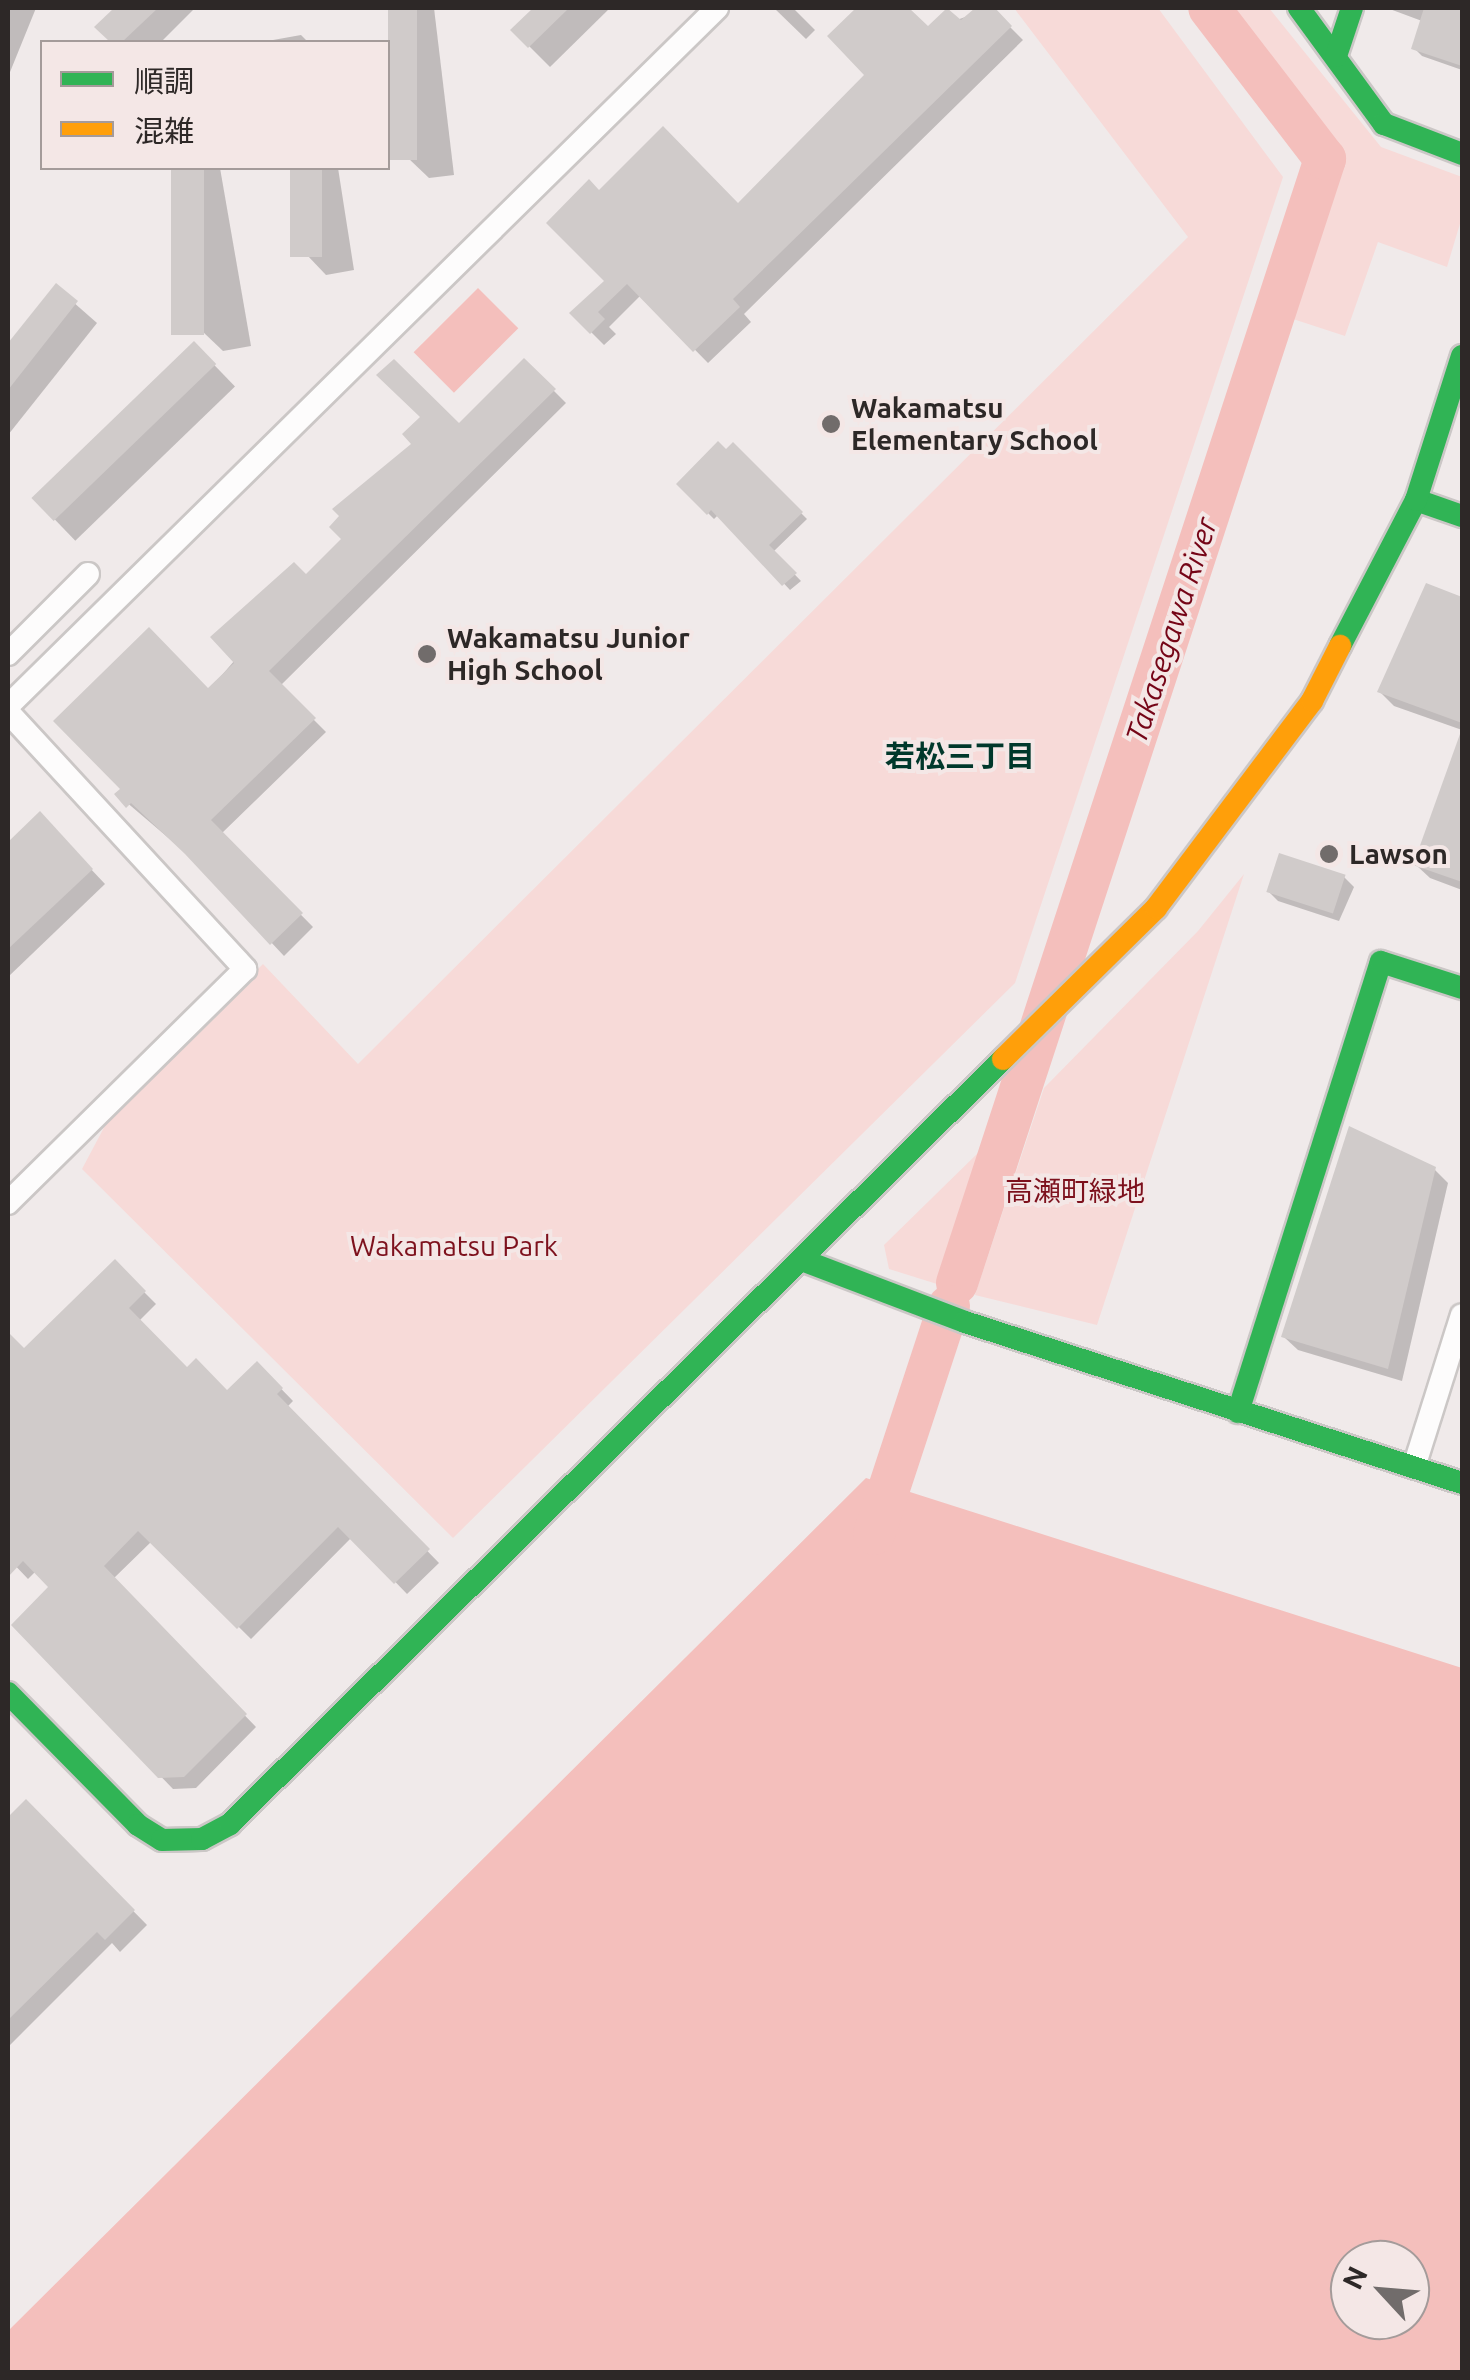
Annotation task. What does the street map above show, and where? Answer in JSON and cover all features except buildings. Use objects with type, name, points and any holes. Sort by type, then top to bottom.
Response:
[{"type":"street","points":[[8,1203],[245,969],[8,709],[717,8]]},
{"type":"street","points":[[1298,8],[1384,124],[1462,154]]},
{"type":"street","points":[[1336,56],[1352,8]]},
{"type":"street","points":[[8,1693],[138,1825],[162,1840],[202,1838],[230,1824],[1011,1057],[1156,908],[1290,733],[1416,500],[1462,356]]},
{"type":"street","points":[[1416,500],[1462,516]]},
{"type":"street","points":[[8,654],[88,574]]},
{"type":"street","points":[[1238,1412],[1381,962],[1462,988]]},
{"type":"street","points":[[802,1260],[965,1322],[1462,1483]]},
{"type":"street","points":[[1414,1467],[1462,1316]]},
{"type":"green space","name":"Wakamatsu Park","points":[[1014,8],[1158,8],[1283,177],[1015,983],[453,1538],[82,1169],[108,1120],[263,964],[358,1064],[1188,237]]},
{"type":"green space","points":[[1228,8],[1269,8],[1381,147],[1462,177],[1462,217],[1447,267],[1378,242],[1345,336],[1293,319],[1344,159]]},
{"type":"green space","name":"高瀬町緑地","points":[[1244,874],[1097,1325],[975,1295],[1044,1088],[1198,931]]},
{"type":"green space","name":"高瀬町緑地","points":[[980,1151],[937,1284],[889,1269],[884,1245]]},
{"type":"shaded area","points":[[478,288],[518,328],[454,393],[414,352]]},
{"type":"shaded area","points":[[866,1478],[1462,1668],[1462,2372],[8,2372],[8,2331]]},
{"type":"waterway","name":"Takasegawa River","points":[[957,1283],[1325,159],[1209,8]]},
{"type":"waterway","name":"Takasegawa River","points":[[874,1534],[949,1306]]},
{"type":"traffic: fast","points":[[1299,8],[1384,124],[1462,154]]},
{"type":"traffic: fast","points":[[1336,56],[1352,8]]},
{"type":"traffic: fast","points":[[1340,646],[1416,500],[1462,356]]},
{"type":"traffic: fast","points":[[1416,500],[1462,516]]},
{"type":"traffic: fast","points":[[1238,1412],[1381,962],[1462,988]]},
{"type":"traffic: fast","points":[[8,1693],[138,1825],[162,1840],[202,1839],[230,1824],[1003,1059]]},
{"type":"traffic: fast","points":[[802,1260],[965,1322],[1462,1483]]},
{"type":"traffic: slow","points":[[1003,1059],[1156,908],[1312,701],[1340,646]]},
{"type":"place","name":"Wakamatsu Elementary School","points":[[831,424]]},
{"type":"place","name":"Wakamatsu Junior High School","points":[[427,654]]},
{"type":"place","name":"Lawson","points":[[1329,854]]},
{"type":"district","name":"若松三丁目","points":[[960,756]]}]
